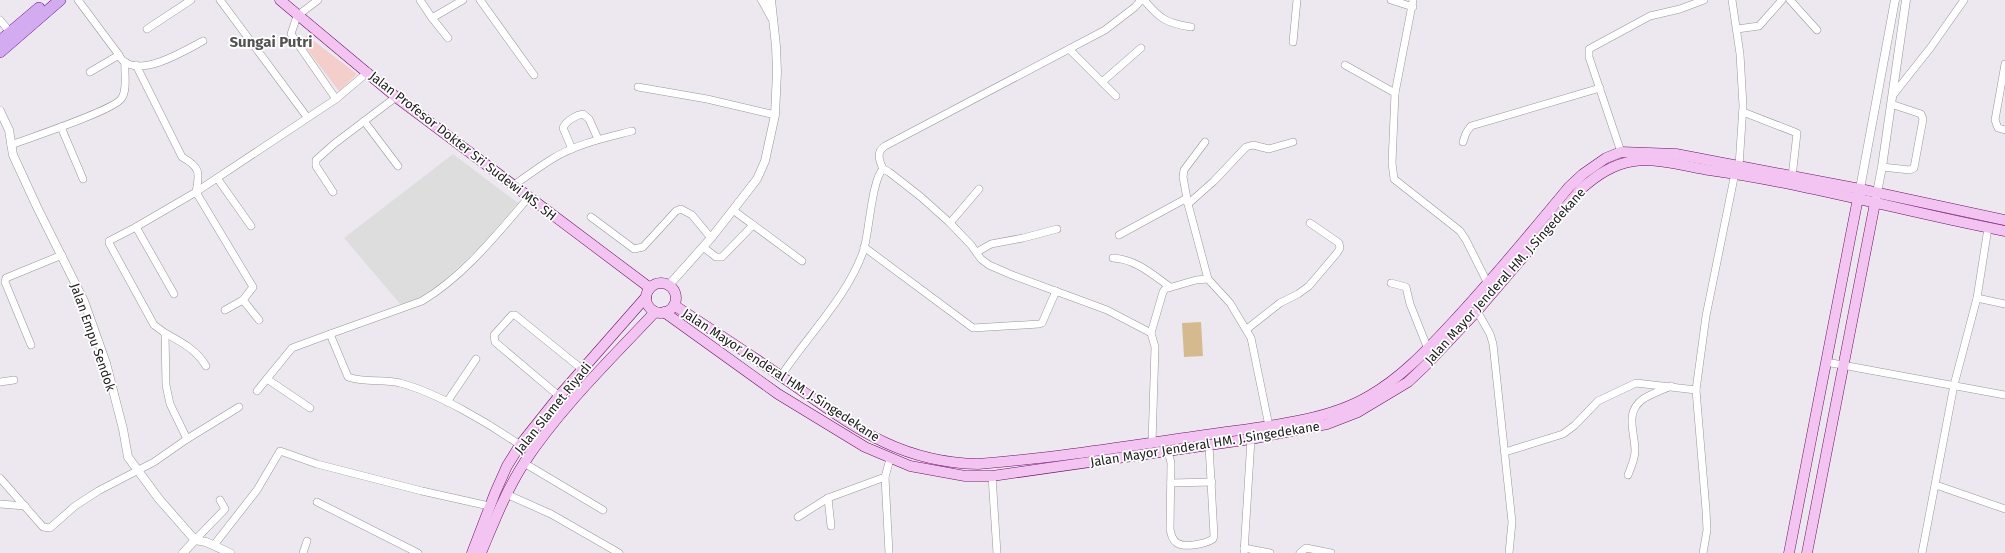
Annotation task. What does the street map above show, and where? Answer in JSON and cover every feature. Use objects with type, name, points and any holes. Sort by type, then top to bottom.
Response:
[{"type":"main road","points":[[0,41],[49,0]]},
{"type":"main road","points":[[0,52],[60,0]]},
{"type":"main road","name":"Jalan Profesor Dokter Sri Sudewi MS. SH","points":[[280,0],[296,16],[368,72],[396,97],[514,185],[648,293]]},
{"type":"main road","name":"Jalan Mayor Jenderal HM. J.Singedekane","points":[[674,305],[874,439],[927,458],[959,464],[978,464],[1077,453],[1269,426],[1348,407],[1370,396],[1388,383],[1428,349],[1488,284],[1569,187],[1583,174],[1606,158],[1621,152],[1676,154],[1737,170],[1859,194]]},
{"type":"main road","name":"Jalan Mayor Jenderal HM. J.Singedekane","points":[[660,312],[778,394],[835,430],[890,459],[910,466],[940,473],[965,476],[992,476],[1078,465],[1251,439],[1342,420],[1370,406],[1408,382],[1477,311],[1581,188],[1616,165],[1636,160],[1737,170],[1792,177],[1876,198]]},
{"type":"main road","points":[[1789,553],[1859,194]]},
{"type":"main road","points":[[1876,198],[2005,220]]},
{"type":"main road","points":[[1876,198],[1988,228],[2005,231]]},
{"type":"main road","points":[[1807,553],[1876,198]]},
{"type":"main road","points":[[660,283],[669,285],[675,294],[674,305],[660,312],[648,306],[648,293],[660,283]]},
{"type":"main road","name":"Jalan Slamet Riyadi","points":[[472,553],[489,506],[507,466],[520,445],[559,396],[648,293]]},
{"type":"main road","name":"Jalan Slamet Riyadi","points":[[481,553],[506,494],[524,463],[547,431],[609,361],[660,312]]},
{"type":"main road","points":[[538,422],[547,431]]},
{"type":"main road","points":[[1096,450],[1097,462]]},
{"type":"main road","points":[[1077,453],[1078,465]]},
{"type":"street","points":[[11,145],[62,127],[121,99],[124,93],[124,62],[78,0]]},
{"type":"street","points":[[147,30],[191,0]]},
{"type":"street","points":[[220,0],[307,117]]},
{"type":"street","points":[[318,0],[296,16],[291,34],[336,99]]},
{"type":"street","points":[[420,0],[448,38]]},
{"type":"street","points":[[432,18],[463,0]]},
{"type":"street","points":[[480,0],[534,75]]},
{"type":"street","points":[[762,0],[772,19]]},
{"type":"street","points":[[669,285],[711,238],[757,179],[765,161],[775,115],[777,72],[771,0]]},
{"type":"street","points":[[1140,0],[1135,7],[1105,30],[885,146],[879,153],[879,160],[883,169],[921,197],[950,223],[981,259],[996,269],[1107,310],[1150,333]]},
{"type":"street","points":[[1144,0],[1162,19],[1172,24],[1191,27]]},
{"type":"street","points":[[1293,42],[1297,0]]},
{"type":"street","points":[[1391,0],[1413,4],[1395,93],[1392,163],[1394,179],[1460,231],[1488,284]]},
{"type":"street","points":[[1621,152],[1589,57],[1589,49],[1650,16],[1680,9],[1704,0]]},
{"type":"street","points":[[1703,553],[1706,543],[1706,516],[1696,390],[1706,316],[1737,170],[1743,112],[1740,54],[1732,0]]},
{"type":"street","points":[[1737,29],[1759,26],[1782,0]]},
{"type":"street","points":[[1790,0],[1816,30]]},
{"type":"street","points":[[1859,194],[1895,0]]},
{"type":"street","points":[[1876,198],[1893,95],[1906,0]]},
{"type":"street","points":[[1893,95],[1931,48],[1964,0]]},
{"type":"street","points":[[0,20],[10,32]]},
{"type":"street","points":[[124,62],[136,65],[159,62],[203,41]]},
{"type":"street","points":[[1102,82],[1141,48]]},
{"type":"street","points":[[1069,49],[1116,96]]},
{"type":"street","points":[[90,72],[119,55]]},
{"type":"street","points":[[2005,64],[1995,120],[1998,128],[2005,130]]},
{"type":"street","points":[[136,65],[182,157],[194,163],[197,169],[196,192],[253,287],[243,300],[226,310]]},
{"type":"street","points":[[1345,65],[1395,93]]},
{"type":"street","points":[[206,366],[203,360],[187,346],[154,325],[109,243],[111,239],[136,228],[196,192],[336,99],[368,72]]},
{"type":"street","points":[[638,87],[707,99],[775,115]]},
{"type":"street","points":[[1463,142],[1466,133],[1471,126],[1600,88]]},
{"type":"street","points":[[333,192],[316,166],[316,160],[396,97]]},
{"type":"street","points":[[1882,167],[1912,170],[1923,119],[1921,114],[1891,104]]},
{"type":"street","name":"Jalan Empu Sendok","points":[[0,111],[9,130],[13,155],[36,207],[62,255],[84,301],[106,363],[123,429],[125,450],[138,472],[195,540]]},
{"type":"street","points":[[1743,112],[1797,133],[1792,177]]},
{"type":"street","points":[[572,149],[563,128],[564,124],[578,115],[583,114],[586,116],[598,139]]},
{"type":"street","points":[[364,121],[398,166]]},
{"type":"street","points":[[62,127],[83,179]]},
{"type":"street","points":[[514,185],[553,158],[572,149],[598,139],[632,131]]},
{"type":"street","points":[[1205,142],[1184,170],[1183,177],[1188,201],[1208,279],[1230,303],[1247,329],[1254,348],[1269,426]]},
{"type":"street","points":[[1119,235],[1188,201],[1214,181],[1246,147],[1253,145],[1269,149],[1293,142]]},
{"type":"street","points":[[781,376],[851,279],[864,247],[876,182],[883,169]]},
{"type":"street","points":[[217,178],[251,226]]},
{"type":"street","points":[[950,223],[979,189]]},
{"type":"street","points":[[257,391],[295,346],[422,301],[434,294],[489,244],[529,197]]},
{"type":"street","points":[[591,217],[632,249],[643,247],[679,210],[684,210],[692,216],[711,238]]},
{"type":"street","points":[[733,210],[802,261]]},
{"type":"street","points":[[1247,329],[1280,303],[1298,294],[1309,286],[1340,248],[1339,242],[1310,222]]},
{"type":"street","points":[[703,247],[716,257],[722,257],[753,225]]},
{"type":"street","points":[[136,228],[174,294]]},
{"type":"street","points":[[1922,553],[1954,385],[1977,298],[1988,228]]},
{"type":"street","points":[[976,252],[990,244],[1024,238],[1057,229]]},
{"type":"street","points":[[864,247],[972,328],[1039,324],[1042,322],[1056,291]]},
{"type":"street","points":[[31,345],[3,283],[7,277],[62,255]]},
{"type":"street","points":[[1113,258],[1123,259],[1139,265],[1170,287]]},
{"type":"street","points":[[1152,443],[1155,347],[1150,333],[1163,292],[1170,287],[1208,279]]},
{"type":"street","points":[[1392,283],[1406,287],[1410,304],[1428,349]]},
{"type":"street","points":[[1977,298],[2005,304]]},
{"type":"street","points":[[243,300],[259,320]]},
{"type":"street","points":[[1477,311],[1490,334],[1493,344],[1512,522],[1509,553]]},
{"type":"street","points":[[559,396],[495,342],[493,336],[498,330],[512,315],[518,315],[583,370]]},
{"type":"street","points":[[165,333],[166,385],[170,404],[187,439]]},
{"type":"street","points":[[330,334],[348,377],[358,380],[398,383],[416,388],[447,402],[520,445]]},
{"type":"street","points":[[447,402],[476,359]]},
{"type":"street","points":[[1826,362],[2005,395]]},
{"type":"street","points":[[267,379],[310,408]]},
{"type":"street","points":[[0,382],[14,380]]},
{"type":"street","points":[[1505,452],[1563,434],[1575,425],[1598,402],[1631,384],[1636,383],[1671,386],[1696,390]]},
{"type":"street","points":[[1628,475],[1635,450],[1631,422],[1632,413],[1637,405],[1644,399],[1671,386]]},
{"type":"street","points":[[0,478],[43,528],[50,528],[75,506],[98,491],[138,472],[187,439],[239,407]]},
{"type":"street","points":[[1251,439],[1244,551],[1270,553]]},
{"type":"street","points":[[1168,451],[1171,463],[1170,529],[1173,539],[1183,545],[1206,543],[1213,540],[1212,482],[1209,445]]},
{"type":"street","points":[[214,545],[257,490],[280,451],[317,464],[422,491],[489,506]]},
{"type":"street","points":[[888,553],[885,477],[890,459]]},
{"type":"street","points":[[524,463],[604,510]]},
{"type":"street","points":[[992,476],[997,553]]},
{"type":"street","points":[[798,517],[828,498],[885,477]]},
{"type":"street","points":[[1171,483],[1212,482]]},
{"type":"street","points":[[1936,484],[2005,509]]},
{"type":"street","points":[[506,494],[551,514],[619,553]]},
{"type":"street","points":[[828,498],[831,526]]},
{"type":"street","points":[[183,553],[225,509],[220,500]]},
{"type":"street","points":[[317,502],[418,553]]},
{"type":"street","points":[[0,504],[25,506]]},
{"type":"street","points":[[195,540],[206,542],[230,553]]},
{"type":"street","points":[[303,553],[307,541]]},
{"type":"street","points":[[1300,553],[1306,548],[1331,553]]},
{"type":"shaded area","points":[[306,35],[357,74],[339,91],[303,44]]},
{"type":"shaded area","points":[[453,154],[518,203],[479,248],[426,297],[401,305],[344,238]]},
{"type":"shaded area","points":[[1201,322],[1203,356],[1184,357],[1182,323]]},
{"type":"district","name":"Sungai Putri","points":[[271,42]]}]
